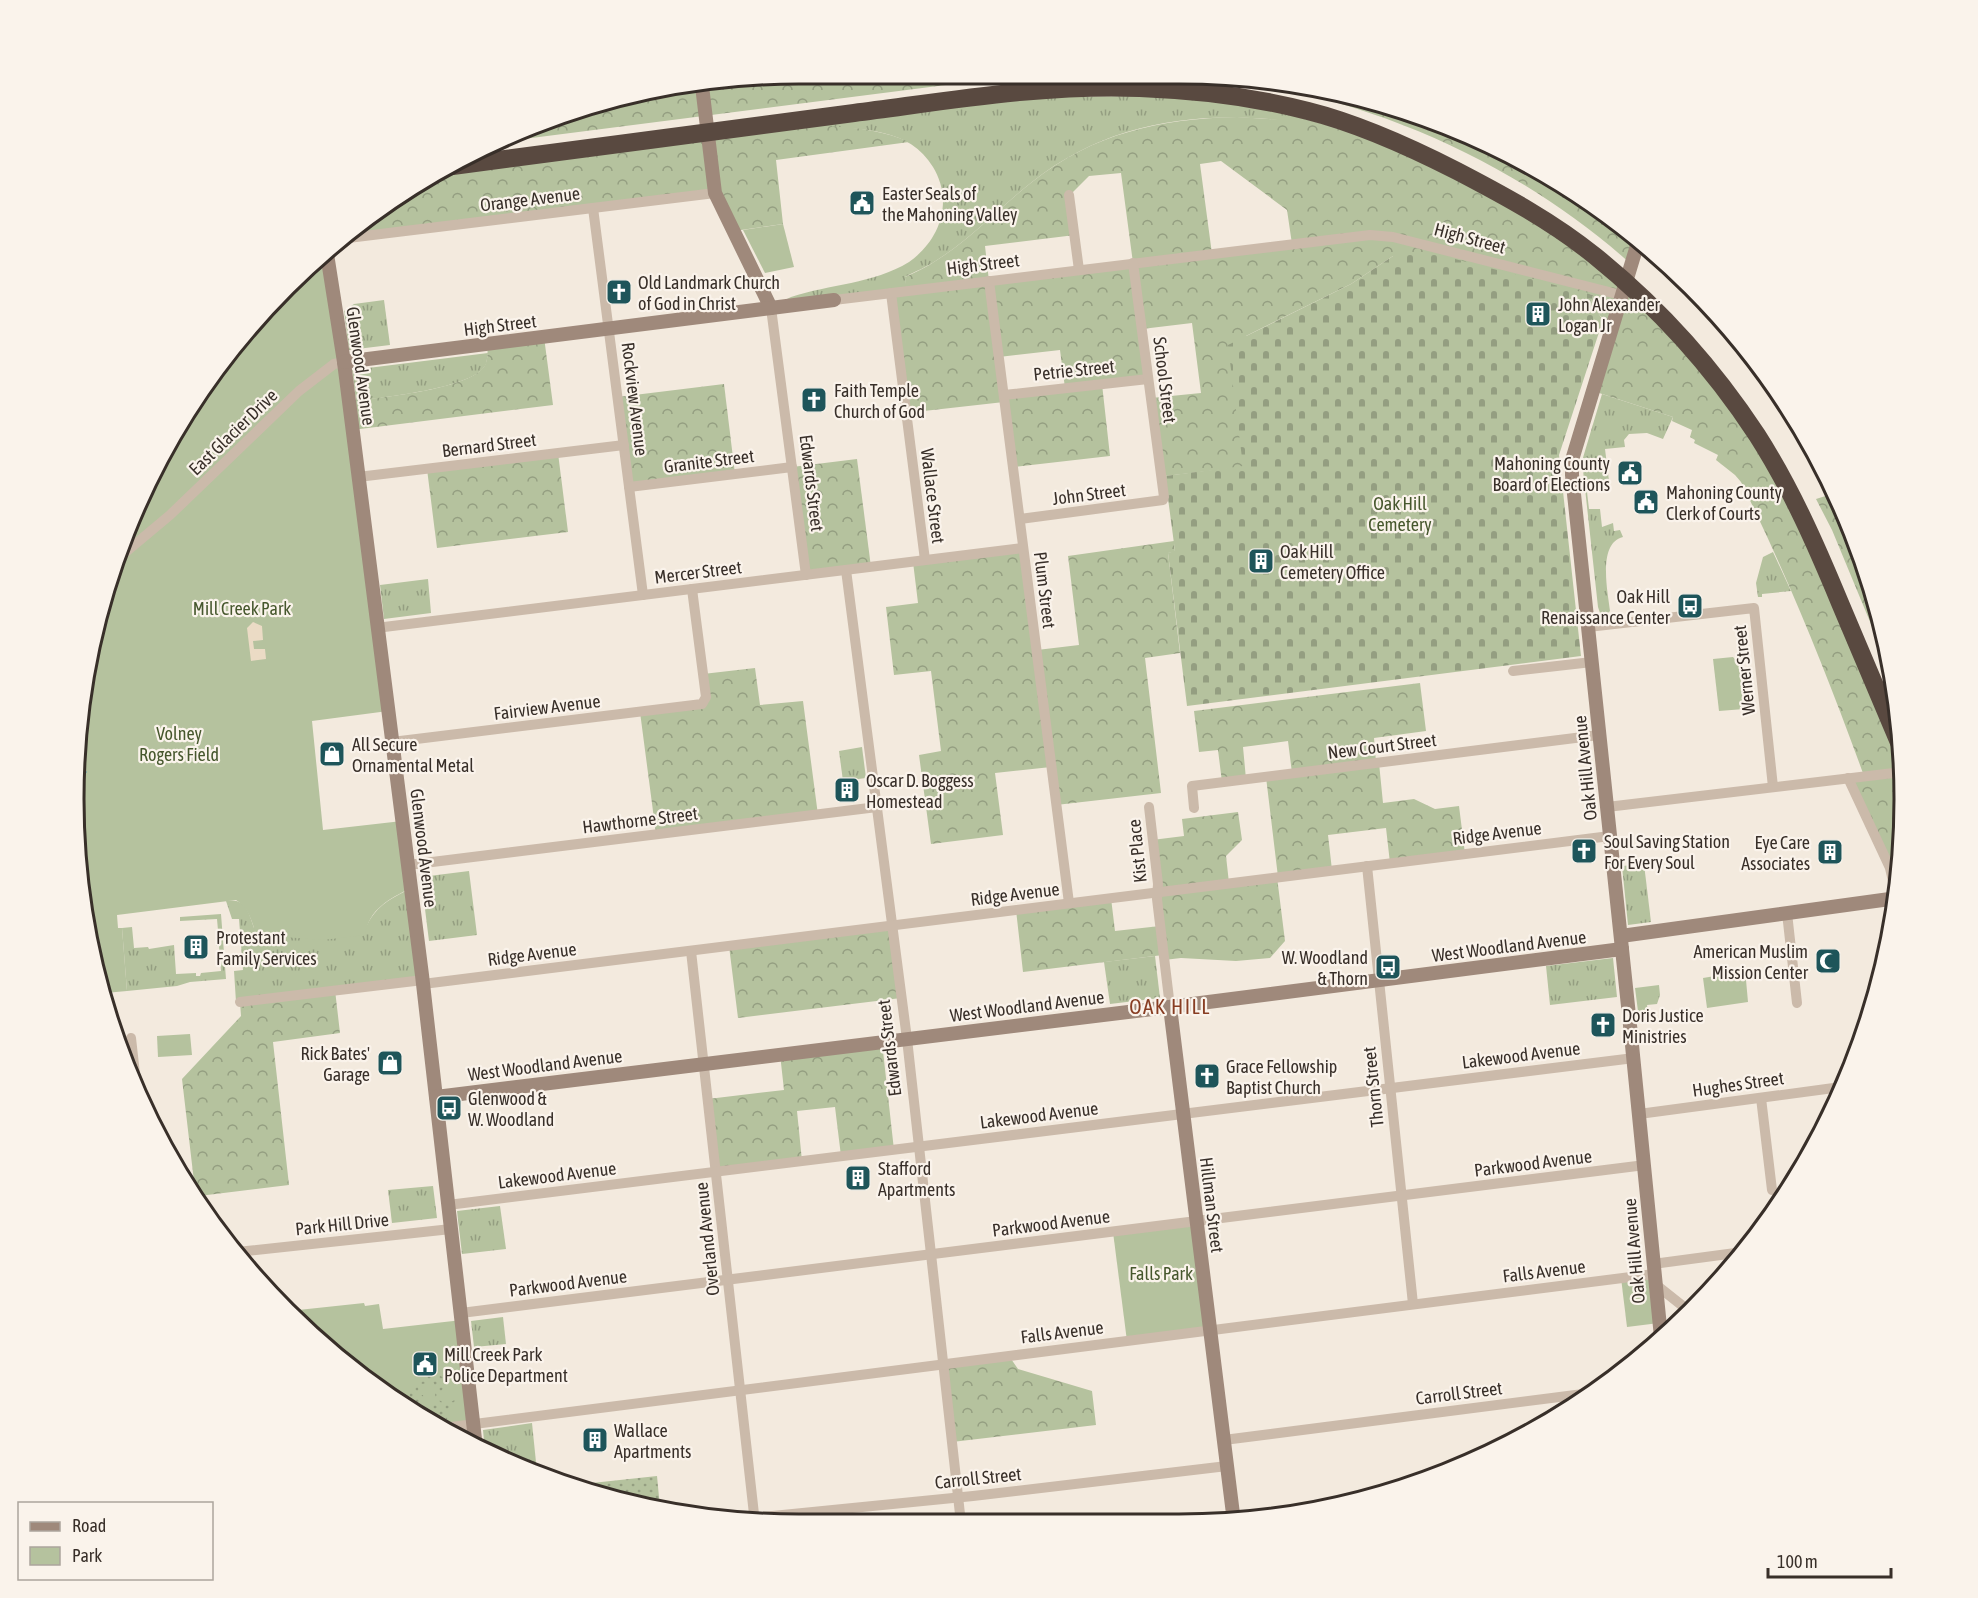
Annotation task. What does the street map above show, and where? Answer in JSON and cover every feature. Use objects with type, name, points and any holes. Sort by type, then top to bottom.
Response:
[{"type":"highway","points":[[473,163],[992,96],[1068,89],[1139,88],[1216,94],[1311,111],[1344,121],[1414,150],[1519,205],[1595,256],[1656,310],[1725,390],[1778,468],[1805,520],[1889,719]]},
{"type":"street","name":"Edwards Street","points":[[703,91],[715,193],[771,308],[806,575]]},
{"type":"street","name":"Orange Avenue","points":[[358,237],[715,193]]},
{"type":"street","points":[[1070,195],[1079,270]]},
{"type":"street","name":"Rockview Avenue","points":[[593,208],[643,595]]},
{"type":"street","name":"High Street","points":[[344,362],[1355,236],[1383,236],[1621,295]]},
{"type":"street","name":"Oak Hill Avenue","points":[[1636,249],[1572,460],[1645,1166],[1659,1329]]},
{"type":"street","name":"Glenwood Avenue","points":[[328,261],[344,362],[376,628],[423,982],[474,1436]]},
{"type":"street","name":"School Street","points":[[1133,263],[1164,497],[1162,500]]},
{"type":"street","name":"Plum Street","points":[[989,281],[1069,903]]},
{"type":"street","name":"Wallace Street","points":[[891,293],[925,560]]},
{"type":"street","name":"East Glacier Drive","points":[[129,549],[171,514],[299,391],[334,364],[344,362]]},
{"type":"street","name":"Petrie Street","points":[[1004,395],[1148,379]]},
{"type":"street","name":"Bernard Street","points":[[358,477],[624,445]]},
{"type":"street","name":"Granite Street","points":[[630,487],[792,467]]},
{"type":"street","name":"John Street","points":[[1020,519],[1162,500]]},
{"type":"street","name":"Mercer Street","points":[[376,628],[1023,548]]},
{"type":"street","name":"Edwards Street","points":[[846,570],[907,1039],[960,1514]]},
{"type":"street","name":"Fairview Avenue","points":[[392,742],[702,704],[706,698],[692,589]]},
{"type":"street","name":"Werner Street","points":[[1588,627],[1754,608],[1773,787]]},
{"type":"street","points":[[1513,671],[1592,662]]},
{"type":"street","name":"New Court Street","points":[[1194,808],[1192,786],[1599,735]]},
{"type":"street","points":[[1607,807],[1893,773]]},
{"type":"street","points":[[1848,778],[1890,868]]},
{"type":"street","name":"Hawthorne Street","points":[[408,865],[877,807]]},
{"type":"street","name":"Kist Place","points":[[1149,807],[1158,892]]},
{"type":"street","name":"Ridge Avenue","points":[[423,982],[691,951],[1610,836]]},
{"type":"street","name":"Thorn Street","points":[[1367,866],[1413,1304]]},
{"type":"street","name":"Hillman Street","points":[[1158,892],[1170,1007],[1233,1511]]},
{"type":"street","name":"West Woodland Avenue","points":[[436,1097],[1379,980],[1788,913],[1887,899]]},
{"type":"street","points":[[1788,913],[1797,1003]]},
{"type":"street","name":"Overland Avenue","points":[[691,951],[753,1512]]},
{"type":"street","points":[[240,1002],[423,982]]},
{"type":"street","points":[[131,1038],[134,1061]]},
{"type":"street","name":"Lakewood Avenue","points":[[448,1205],[1634,1058]]},
{"type":"street","name":"Hughes Street","points":[[1639,1114],[1833,1088]]},
{"type":"street","points":[[1761,1098],[1772,1190]]},
{"type":"street","name":"Parkwood Avenue","points":[[461,1313],[1645,1166]]},
{"type":"street","name":"Park Hill Drive","points":[[246,1251],[451,1229]]},
{"type":"street","name":"Falls Avenue","points":[[457,1426],[1654,1274],[1729,1256]]},
{"type":"street","points":[[1654,1274],[1684,1306]]},
{"type":"street","name":"Carroll Street","points":[[1224,1440],[1574,1395]]},
{"type":"street","name":"Carroll Street","points":[[807,1514],[1227,1466]]},
{"type":"green space","points":[[799,84],[953,84],[523,139],[614,108],[706,90]]},
{"type":"green space","points":[[1216,95],[1349,131],[1266,119],[1224,118],[1184,120],[1144,127],[1105,140],[1068,158],[1032,182],[950,251],[905,277],[907,291],[771,308],[791,297],[881,275],[909,262],[934,236],[938,228],[943,197],[933,167],[923,154],[898,138],[869,130],[763,125],[973,98]]},
{"type":"green space","points":[[1321,99],[1364,108],[1453,138],[1537,180],[1576,204],[1636,249],[1631,264],[1584,225],[1533,191],[1481,161],[1426,135],[1370,113]]},
{"type":"green space","points":[[1237,117],[1302,121],[1349,131],[1500,194],[1656,310],[1755,431],[1875,686],[1892,752],[1894,799],[1890,874],[1848,778],[1864,776],[1836,701],[1791,590],[1741,482],[1716,460],[1718,455],[1694,443],[1695,440],[1690,437],[1692,430],[1672,421],[1673,417],[1593,391],[1614,323],[1598,313],[1591,303],[1593,295],[1393,256],[1351,284],[1246,336],[1243,467],[1165,476],[1151,398],[1201,393],[1192,323],[1142,329],[1148,379],[1102,384],[1110,456],[1013,467],[1004,402],[906,413],[891,293],[906,291],[905,277],[950,251],[1032,182],[1079,151],[1128,132],[1181,121]],"holes":[[[1221,161],[1287,210],[1292,244],[1212,254],[1200,164]],[[1121,173],[1133,263],[989,281],[985,246],[1075,235],[1070,195],[1089,176]],[[1060,350],[1065,388],[1004,395],[999,357]]]},
{"type":"green space","points":[[763,125],[856,128],[909,142],[776,160],[783,224],[734,231],[715,193],[358,237],[402,204],[473,163]]},
{"type":"green space","points":[[783,224],[794,267],[765,273],[743,230]]},
{"type":"green space","name":"Oak Hill Cemetery","points":[[1432,253],[1593,295],[1591,303],[1603,320],[1559,455],[1581,656],[1187,706],[1168,553],[1175,551],[1165,476],[1243,466],[1228,345],[1351,284],[1393,256]]},
{"type":"green space","name":"Mill Creek Park","points":[[328,261],[388,711],[312,721],[323,830],[402,821],[411,888],[381,906],[371,918],[365,935],[323,940],[284,937],[258,939],[248,912],[236,900],[117,915],[118,928],[122,928],[127,991],[111,992],[108,984],[90,892],[86,846],[84,799],[90,706],[108,614],[138,525],[180,441],[204,402],[261,328],[293,293]]},
{"type":"green space","points":[[384,300],[390,345],[349,350],[344,311],[354,304]]},
{"type":"green space","points":[[544,337],[553,405],[352,430],[348,401],[420,392],[459,382],[484,367],[487,344]]},
{"type":"green space","points":[[488,353],[485,366],[462,381],[425,391],[356,401],[352,370]]},
{"type":"green space","points":[[724,384],[735,474],[629,487],[618,397]]},
{"type":"green space","points":[[1602,394],[1673,417],[1663,439],[1647,433],[1629,434],[1624,440],[1625,447],[1605,449],[1610,489],[1587,492],[1589,509],[1600,509],[1602,527],[1613,523],[1614,531],[1620,530],[1623,537],[1615,541],[1607,558],[1606,581],[1610,611],[1602,619],[1598,607],[1582,461]]},
{"type":"green space","points":[[558,453],[568,532],[437,548],[427,469]]},
{"type":"green space","points":[[857,459],[871,567],[806,575],[792,467]]},
{"type":"green space","points":[[1826,496],[1840,525],[1856,569],[1874,630],[1832,530],[1816,499]]},
{"type":"green space","points":[[1174,541],[1175,552],[1168,553],[1180,653],[1145,658],[1161,793],[1056,805],[1051,767],[995,773],[1003,835],[931,844],[919,755],[941,751],[931,671],[894,675],[886,607],[918,603],[913,562],[1023,548],[1037,650],[1079,645],[1068,556]]},
{"type":"green space","points":[[1773,552],[1791,591],[1762,594],[1762,597],[1758,597],[1756,583],[1763,557]]},
{"type":"green space","points":[[428,579],[431,613],[384,619],[380,585]]},
{"type":"green space","points":[[1733,657],[1739,664],[1744,709],[1719,711],[1713,659]]},
{"type":"green space","points":[[755,668],[760,705],[803,701],[818,815],[656,834],[640,712],[702,704],[703,674]]},
{"type":"green space","points":[[1420,683],[1426,731],[1374,738],[1383,803],[1414,799],[1435,809],[1459,806],[1465,854],[1390,863],[1386,828],[1328,835],[1332,870],[1278,877],[1266,777],[1292,773],[1288,741],[1243,747],[1246,779],[1222,782],[1218,750],[1199,752],[1194,711]]},
{"type":"green space","points":[[862,747],[866,778],[843,781],[839,751]]},
{"type":"green space","points":[[1238,812],[1242,840],[1226,856],[1229,883],[1277,877],[1285,941],[1270,958],[1236,961],[1181,958],[1164,960],[1163,955],[1023,972],[1016,910],[1111,898],[1115,931],[1160,926],[1152,840],[1184,836],[1182,819]]},
{"type":"green space","points":[[1644,864],[1651,922],[1628,925],[1622,866]]},
{"type":"green space","points":[[469,871],[477,935],[429,941],[421,877]]},
{"type":"green space","points":[[411,888],[423,980],[236,1002],[234,971],[243,970],[239,919],[232,919],[226,901],[242,904],[248,911],[254,928],[367,925],[380,907]]},
{"type":"green space","points":[[221,914],[226,979],[127,991],[122,928],[132,927],[134,948],[148,947],[149,949],[174,945],[176,974],[196,973],[196,976],[200,976],[201,973],[221,971],[219,946],[216,946],[219,942],[217,919],[180,921],[180,917]]},
{"type":"green space","points":[[892,926],[901,998],[738,1018],[729,946]]},
{"type":"green space","points":[[1155,956],[1160,998],[1110,1004],[1104,962]]},
{"type":"green space","points":[[1613,958],[1617,997],[1550,1005],[1546,966]]},
{"type":"green space","points":[[1745,969],[1748,1002],[1707,1008],[1703,978],[1715,976],[1715,973]]},
{"type":"green space","points":[[1659,985],[1660,995],[1657,1004],[1647,1005],[1649,1017],[1639,1019],[1635,988]]},
{"type":"green space","points":[[335,990],[340,1033],[273,1042],[289,1185],[204,1195],[194,1179],[182,1079],[241,1016],[240,1002]]},
{"type":"green space","points":[[190,1034],[192,1055],[158,1057],[157,1036]]},
{"type":"green space","points":[[882,1042],[894,1150],[841,1156],[835,1107],[797,1111],[802,1161],[716,1172],[708,1099],[784,1090],[780,1054]]},
{"type":"green space","points":[[433,1186],[437,1218],[392,1223],[388,1190]]},
{"type":"green space","points":[[500,1206],[506,1249],[462,1254],[457,1211]]},
{"type":"green space","name":"Falls Park","points":[[1196,1221],[1210,1330],[1127,1341],[1113,1232]]},
{"type":"green space","points":[[1654,1274],[1659,1323],[1627,1327],[1621,1278]]},
{"type":"green space","points":[[364,1303],[365,1306],[379,1304],[383,1329],[462,1320],[475,1436],[402,1394],[328,1337],[298,1310]]},
{"type":"green space","points":[[503,1317],[506,1344],[474,1347],[471,1321]]},
{"type":"green space","points":[[1009,1356],[1018,1369],[1092,1391],[1096,1425],[952,1442],[943,1364]]},
{"type":"green space","points":[[439,1375],[444,1378],[446,1384],[440,1393],[439,1400],[444,1403],[458,1398],[458,1403],[449,1409],[447,1419],[441,1418],[410,1399],[409,1387],[418,1386],[419,1395],[423,1395],[424,1404],[436,1403],[434,1383],[420,1384],[419,1377]]},
{"type":"green space","points":[[532,1423],[536,1464],[484,1440],[483,1430]]},
{"type":"green space","points":[[657,1476],[659,1500],[614,1490],[592,1483]]},
{"type":"shaded area","points":[[253,622],[262,626],[263,640],[253,641],[254,649],[265,649],[266,659],[251,661],[247,628]]},
{"type":"place","name":"Easter Seals of the Mahoning Valley","points":[[862,203]]},
{"type":"place","name":"Old Landmark Church of God in Christ","points":[[619,292]]},
{"type":"place","name":"John Alexander Logan Jr","points":[[1538,314]]},
{"type":"place","name":"Faith Temple Church of God","points":[[814,400]]},
{"type":"place","name":"Mahoning County Board of Elections","points":[[1630,473]]},
{"type":"place","name":"Mahoning County Clerk of Courts","points":[[1646,502]]},
{"type":"place","name":"Oak Hill Cemetery Office","points":[[1261,561]]},
{"type":"place","name":"Oak Hill Renaissance Center","points":[[1690,606]]},
{"type":"place","name":"All Secure Ornamental Metal","points":[[332,754]]},
{"type":"place","name":"Oscar D. Boggess Homestead","points":[[847,790]]},
{"type":"place","name":"Soul Saving Station For Every Soul","points":[[1584,851]]},
{"type":"place","name":"Eye Care Associates","points":[[1830,852]]},
{"type":"place","name":"Protestant Family Services","points":[[196,947]]},
{"type":"place","name":"American Muslim Mission Center","points":[[1828,961]]},
{"type":"place","name":"W. Woodland & Thorn","points":[[1388,967]]},
{"type":"place","name":"Doris Justice Ministries","points":[[1603,1025]]},
{"type":"place","name":"Rick Bates' Garage","points":[[390,1063]]},
{"type":"place","name":"Grace Fellowship Baptist Church","points":[[1207,1076]]},
{"type":"place","name":"Glenwood & W. Woodland","points":[[449,1108]]},
{"type":"place","name":"Stafford Apartments","points":[[858,1178]]},
{"type":"place","name":"Mill Creek Park Police Department","points":[[425,1364]]},
{"type":"place","name":"Wallace Apartments","points":[[595,1440]]},
{"type":"district","name":"OAK HILL","points":[[1170,1006]]},
{"type":"park label","name":"Volney Rogers Field","points":[[179,743]]}]
